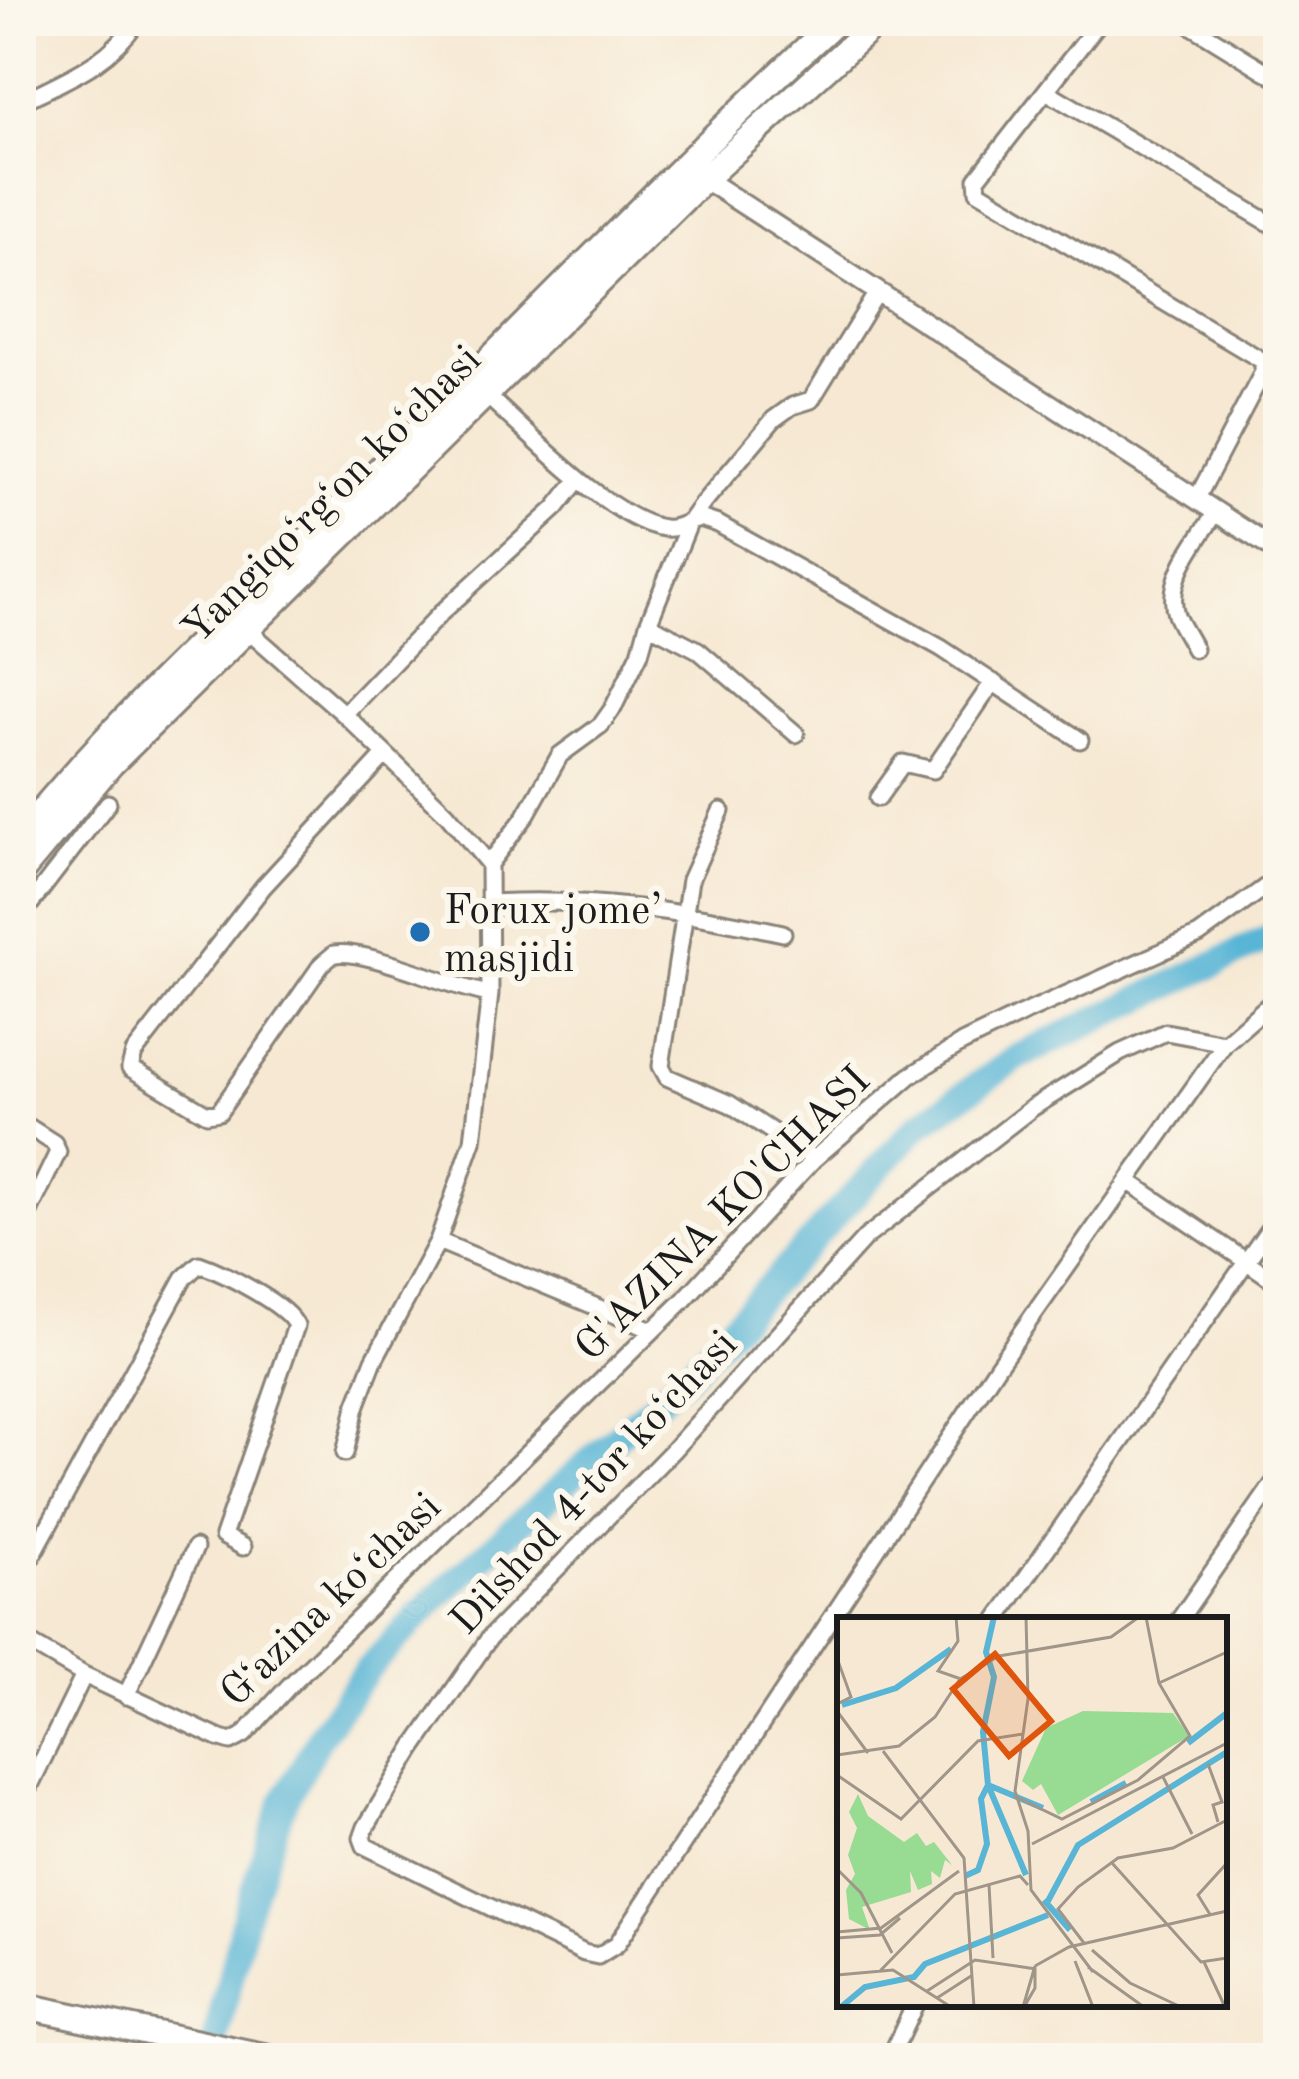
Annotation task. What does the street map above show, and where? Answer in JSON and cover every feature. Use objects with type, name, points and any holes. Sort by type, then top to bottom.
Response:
[{"type":"main road","points":[[694,172],[836,21]]},
{"type":"main road","points":[[694,172],[878,21]]},
{"type":"main road","name":"Yangiqoʻrgʻon koʻchasi","points":[[21,872],[111,764],[485,394],[694,172]]},
{"type":"main road","name":"Yangiqoʻrgʻon koʻchasi","points":[[21,836],[93,749],[694,172]]},
{"type":"main road","points":[[21,2005],[269,2058]]},
{"type":"street","points":[[21,102],[90,70],[119,45],[137,21]]},
{"type":"street","points":[[1100,21],[976,179],[985,198],[1263,361],[1263,372],[1197,498]]},
{"type":"street","points":[[1184,21],[1278,79]]},
{"type":"street","points":[[1046,91],[1278,228]]},
{"type":"street","points":[[694,172],[1278,552]]},
{"type":"street","points":[[485,394],[578,480],[652,525],[677,529],[690,520],[774,419],[811,400],[876,294]]},
{"type":"street","points":[[344,714],[467,588],[556,508],[578,480]]},
{"type":"street","points":[[1195,649],[1176,613],[1174,596],[1183,567],[1216,511]]},
{"type":"street","points":[[489,864],[524,817],[560,755],[601,725],[613,708],[640,652],[690,520]]},
{"type":"street","points":[[690,520],[718,524],[941,648],[1080,740]]},
{"type":"street","points":[[648,624],[698,650],[796,734]]},
{"type":"street","points":[[247,629],[447,814],[489,864],[490,994],[473,1141],[438,1241],[374,1360],[345,1454]]},
{"type":"street","points":[[878,798],[903,764],[933,770],[993,682]]},
{"type":"street","points":[[385,755],[263,887],[134,1053],[130,1068],[207,1114],[219,1112],[322,964],[334,954],[364,956],[490,994]]},
{"type":"street","points":[[21,916],[108,803]]},
{"type":"street","points":[[721,811],[695,861],[661,1066],[667,1077],[730,1104],[814,1159]]},
{"type":"street","name":"G'AZINA KO'CHASI","points":[[489,1492],[683,1301],[814,1159],[910,1076],[962,1043],[1199,935],[1278,878]]},
{"type":"street","points":[[491,903],[586,901],[683,912],[783,933]]},
{"type":"street","name":"Dilshod 4-tor koʻchasi","points":[[1225,1043],[1166,1032],[1120,1053],[1032,1108],[865,1238],[673,1450],[490,1637],[378,1808],[362,1838],[365,1846],[584,1953],[608,1953],[998,1365],[1225,1043],[1278,997]]},
{"type":"street","points":[[21,1122],[54,1143],[58,1152],[21,1229]]},
{"type":"street","points":[[1128,1180],[1278,1282]]},
{"type":"street","points":[[999,1617],[1278,1216]]},
{"type":"street","points":[[438,1241],[652,1330]]},
{"type":"street","points":[[21,1578],[26,1556],[184,1278],[199,1264],[295,1319],[223,1536],[243,1547]]},
{"type":"street","points":[[1181,1617],[1278,1477]]},
{"type":"street","name":"Gʻazina koʻchasi","points":[[21,1638],[126,1696],[231,1742],[244,1735],[489,1492]]},
{"type":"street","points":[[126,1696],[194,1548]]},
{"type":"street","points":[[21,1804],[84,1675]]},
{"type":"street","points":[[890,2058],[914,2007]]},
{"type":"waterway","points":[[212,2058],[246,1911],[284,1801],[322,1732],[366,1671],[436,1598],[686,1375],[919,1125],[1018,1057],[1278,934]]},
{"type":"place","name":"Forux jome’ masjidi","points":[[420,932]]}]
